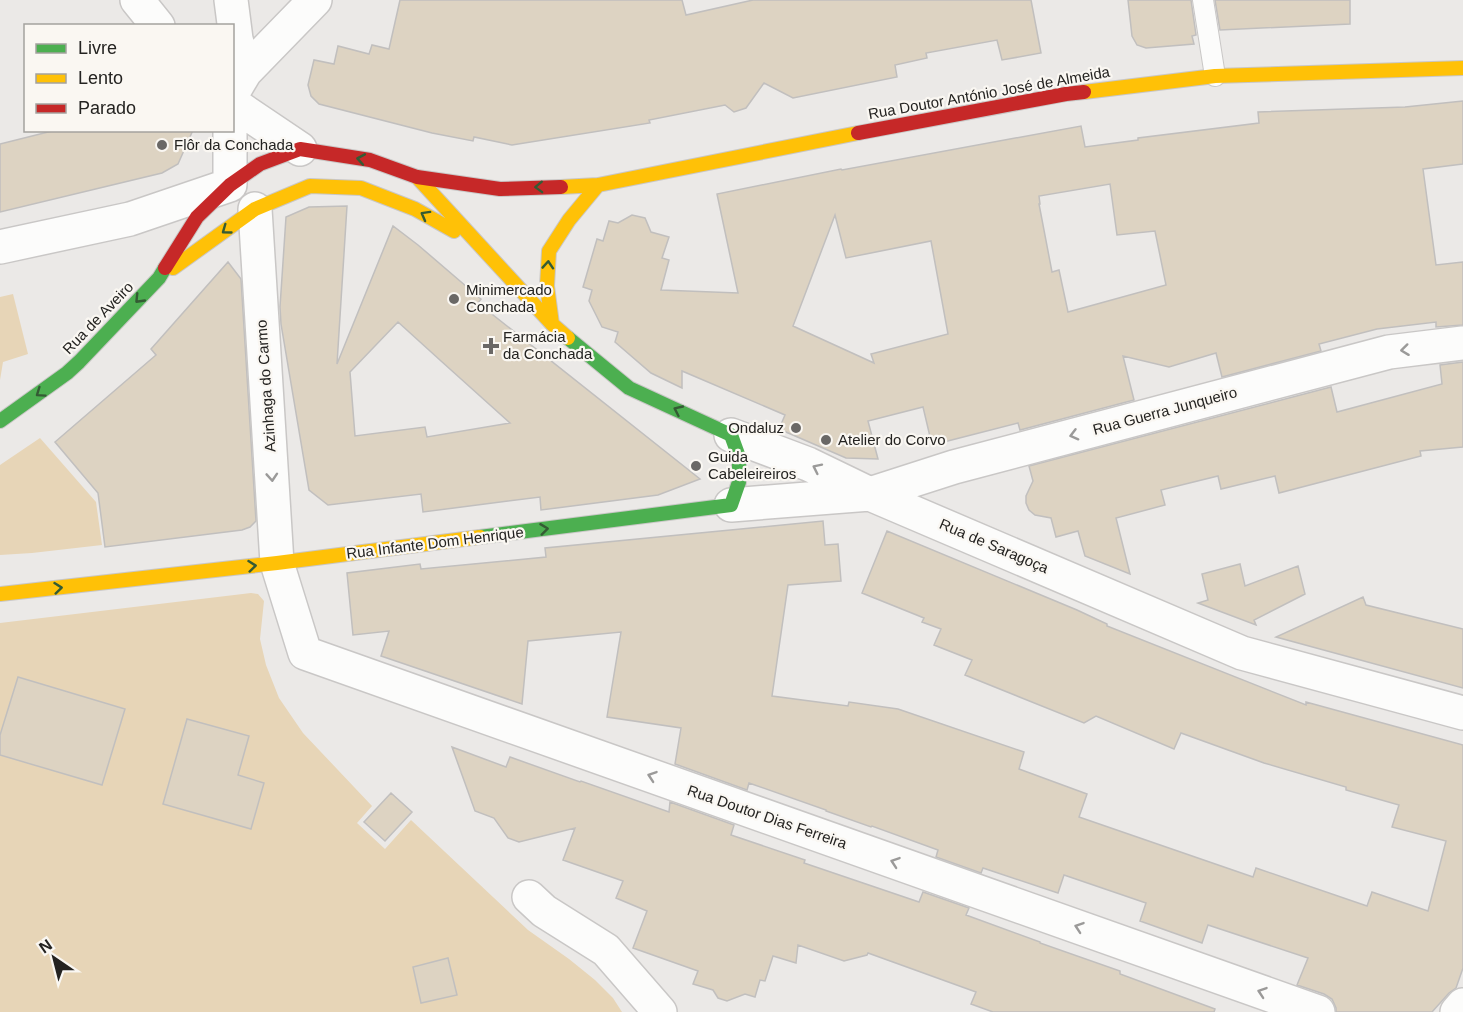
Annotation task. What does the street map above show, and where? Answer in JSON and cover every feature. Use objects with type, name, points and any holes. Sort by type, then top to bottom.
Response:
[{"type":"street","points":[[137,0],[156,24]]},
{"type":"street","points":[[231,0],[239,83]]},
{"type":"street","points":[[239,83],[315,0]]},
{"type":"street","name":"Rua Doutor António José de Almeida","points":[[300,149],[370,160],[417,177],[500,189],[598,185],[804,143],[1066,94],[1215,76],[1463,68]]},
{"type":"street","points":[[234,104],[300,149]]},
{"type":"street","points":[[0,247],[130,219],[230,185],[230,132]]},
{"type":"street","name":"Rua de Aveiro","points":[[0,421],[67,373],[159,278],[197,217],[230,185],[260,164],[300,149]]},
{"type":"street","name":"Rua de Saragoça","points":[[417,177],[552,324],[629,388],[731,435],[808,464],[870,494],[1242,653],[1463,713]]},
{"type":"street","points":[[552,324],[547,286],[549,251],[569,219],[598,185]]},
{"type":"street","points":[[159,278],[255,209],[310,186],[362,188],[415,209],[476,243]]},
{"type":"street","name":"Azinhaga do Carmo","points":[[255,209],[277,563]]},
{"type":"street","name":"Rua Guerra Junqueiro","points":[[870,494],[954,467],[1389,352],[1463,343]]},
{"type":"street","points":[[731,435],[739,457],[739,482],[731,505]]},
{"type":"street","name":"Rua Infante Dom Henrique","points":[[0,594],[277,563],[731,505],[870,494]]},
{"type":"street","name":"Rua Doutor Dias Ferreira","points":[[277,563],[305,654],[1318,1012]]},
{"type":"street","points":[[529,897],[544,911],[606,950],[660,1012]]},
{"type":"street","points":[[1457,1012],[1463,1005]]},
{"type":"lane","points":[[1203,0],[1215,76]]},
{"type":"shaded area","points":[[13,294],[28,354],[3,362],[0,380],[0,297]]},
{"type":"shaded area","points":[[40,438],[96,502],[102,545],[0,555],[0,465]]},
{"type":"shaded area","points":[[258,594],[264,601],[260,639],[266,665],[279,698],[303,733],[372,806],[357,823],[385,849],[411,820],[528,930],[595,980],[613,998],[622,1012],[0,1012],[0,623]]},
{"type":"building","points":[[400,0],[682,0],[686,15],[753,0],[1031,0],[1041,53],[1002,60],[997,40],[926,53],[927,58],[895,65],[897,77],[793,98],[764,83],[746,108],[734,112],[725,105],[649,120],[650,123],[512,145],[474,137],[473,141],[432,133],[319,104],[311,96],[308,85],[314,60],[334,64],[338,46],[369,54],[372,45],[389,49]]},
{"type":"building","points":[[1128,0],[1191,0],[1196,35],[1192,36],[1194,44],[1146,48],[1137,45],[1132,36]]},
{"type":"building","points":[[1215,0],[1350,0],[1350,24],[1220,30]]},
{"type":"building","points":[[1463,101],[1463,164],[1423,169],[1436,265],[1463,262],[1463,325],[1436,327],[1436,322],[1377,329],[1319,344],[1321,351],[1222,377],[1216,353],[1169,367],[1123,356],[1134,400],[1020,430],[1018,423],[932,445],[923,407],[868,421],[878,459],[846,458],[779,429],[785,415],[682,371],[682,388],[651,373],[615,342],[618,332],[602,327],[589,301],[592,290],[583,287],[597,239],[603,241],[609,221],[618,223],[632,215],[645,218],[651,232],[669,237],[662,258],[669,260],[661,290],[738,293],[717,194],[841,169],[1081,126],[1085,147],[1259,123],[1258,112],[1405,107]],"holes":[[[1110,184],[1117,235],[1155,231],[1166,285],[1068,312],[1059,270],[1052,272],[1039,196]],[[835,215],[846,258],[931,241],[948,334],[871,354],[874,363],[793,326]]]},
{"type":"building","points":[[48,132],[192,132],[178,164],[162,173],[0,212],[0,144]]},
{"type":"building","points":[[347,206],[337,364],[393,226],[481,299],[478,303],[700,479],[658,495],[541,510],[540,497],[423,512],[421,494],[328,505],[309,490],[281,324],[286,217],[309,207]],"holes":[[[398,322],[510,423],[427,437],[425,427],[355,436],[350,372]]]},
{"type":"building","points":[[228,262],[241,279],[256,521],[250,527],[242,530],[105,547],[98,493],[55,442],[156,355],[151,349]]},
{"type":"building","points":[[1463,362],[1463,447],[1420,451],[1421,456],[1279,493],[1275,476],[1221,489],[1218,476],[1161,490],[1165,505],[1116,518],[1130,574],[1085,556],[1078,531],[1056,537],[1051,518],[1035,515],[1026,503],[1026,496],[1033,481],[1029,466],[1331,387],[1337,412],[1442,384],[1440,365]]},
{"type":"building","points":[[823,521],[825,545],[838,544],[841,581],[788,585],[772,696],[848,706],[849,702],[898,709],[1024,752],[1019,769],[1087,794],[1079,817],[1253,877],[1256,868],[1367,906],[1372,892],[1428,911],[1446,841],[1392,827],[1399,805],[1264,763],[1181,733],[1174,749],[1096,716],[1084,723],[965,675],[972,660],[934,645],[941,629],[922,622],[924,618],[862,593],[887,531],[1077,610],[1107,626],[1306,705],[1306,702],[1463,745],[1463,968],[1456,988],[1432,1012],[1336,1012],[1332,999],[1297,985],[1308,958],[1208,925],[1202,943],[1140,921],[1146,903],[1064,875],[1058,893],[983,868],[981,873],[936,857],[938,850],[872,826],[749,783],[747,790],[675,764],[681,728],[607,717],[621,632],[528,641],[522,704],[381,656],[389,631],[353,635],[347,573],[420,564],[421,569],[546,557],[545,548]]},
{"type":"building","points":[[1240,564],[1245,586],[1298,566],[1305,594],[1254,620],[1256,625],[1198,603],[1208,600],[1202,574]]},
{"type":"building","points":[[1363,597],[1366,605],[1463,629],[1463,688],[1276,637]]},
{"type":"building","points":[[18,677],[125,709],[102,785],[0,755],[0,735]]},
{"type":"building","points":[[187,719],[249,736],[238,775],[264,783],[251,829],[163,804]]},
{"type":"building","points":[[452,747],[506,767],[510,757],[669,812],[670,802],[734,825],[731,835],[805,860],[804,863],[919,902],[923,892],[969,908],[966,915],[1120,971],[1120,974],[1215,1009],[1214,1012],[993,1012],[971,1004],[976,992],[868,953],[844,961],[798,945],[796,963],[773,956],[765,981],[760,980],[755,997],[745,994],[727,1001],[718,998],[713,990],[693,984],[698,971],[633,948],[647,911],[616,898],[623,881],[563,860],[575,828],[519,842],[508,838],[494,818],[475,811]]},
{"type":"building","points":[[391,793],[412,812],[385,841],[364,822]]},
{"type":"building","points":[[448,958],[457,995],[421,1003],[413,967]]},
{"type":"traffic: fast","points":[[0,421],[79,362],[159,278],[165,268]]},
{"type":"traffic: fast","points":[[480,537],[731,505],[739,482],[739,457],[731,435],[629,388],[568,338]]},
{"type":"traffic: slow","points":[[1084,92],[1215,76],[1463,68]]},
{"type":"traffic: slow","points":[[561,187],[598,185],[858,133]]},
{"type":"traffic: slow","points":[[417,177],[552,324],[568,338]]},
{"type":"traffic: slow","points":[[552,324],[547,286],[549,251],[569,220],[598,185]]},
{"type":"traffic: slow","points":[[173,268],[255,209],[310,186],[361,188],[415,209],[454,231]]},
{"type":"traffic: slow","points":[[0,594],[277,563],[480,537]]},
{"type":"traffic: jam","points":[[858,133],[1084,92]]},
{"type":"traffic: jam","points":[[165,268],[197,217],[230,185],[260,164],[300,149],[370,160],[417,177],[500,189],[561,187]]},
{"type":"place","name":"Flôr da Conchada","points":[[162,145]]},
{"type":"place","name":"Minimercado Conchada","points":[[454,299]]},
{"type":"place","name":"Farmácia da Conchada","points":[[491,346]]},
{"type":"place","name":"Ondaluz","points":[[796,428]]},
{"type":"place","name":"Atelier do Corvo","points":[[826,440]]},
{"type":"place","name":"Guida Cabeleireiros","points":[[696,466]]}]
